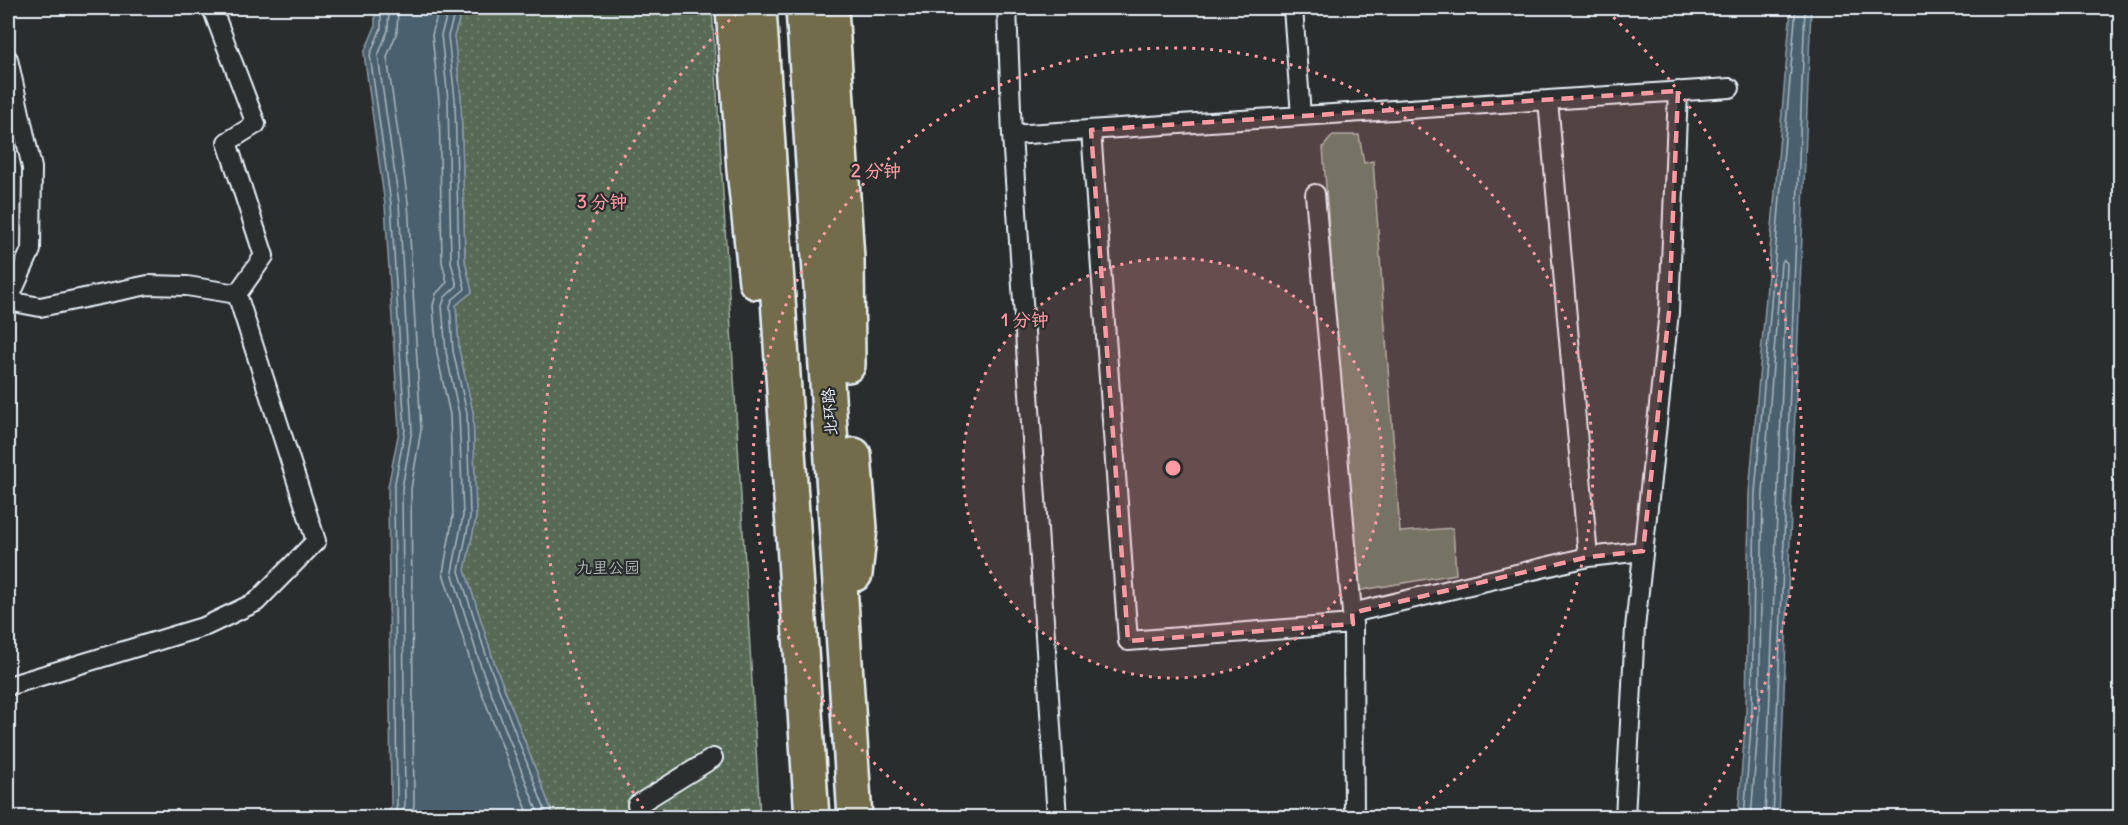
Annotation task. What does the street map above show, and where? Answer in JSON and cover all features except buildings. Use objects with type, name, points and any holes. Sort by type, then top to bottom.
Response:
[{"type":"highway","points":[[732,8],[744,170],[763,342],[774,531],[803,682]]},
{"type":"highway","points":[[759,8],[812,818]]},
{"type":"highway","name":"北环路","points":[[802,8],[855,818]]},
{"type":"highway","points":[[831,8],[847,259],[846,336],[860,528],[845,660]]},
{"type":"street","points":[[212,8],[256,124],[227,142],[264,256],[237,294]]},
{"type":"street","points":[[1007,8],[1012,135],[1057,818]]},
{"type":"street","points":[[1293,8],[1301,116]]},
{"type":"street","points":[[8,59],[32,168],[31,250],[8,301],[40,307],[148,285],[188,286],[237,294]]},
{"type":"street","points":[[1012,135],[1730,88]]},
{"type":"street","points":[[1625,818],[1635,628],[1670,312],[1678,91]]},
{"type":"street","points":[[1548,100],[1588,557]]},
{"type":"street","points":[[1091,130],[1128,641],[1352,618],[1588,557],[1644,551]]},
{"type":"street","points":[[1315,194],[1352,618],[1354,818]]},
{"type":"street","points":[[8,686],[206,626],[256,602],[316,541],[237,294]]},
{"type":"street","points":[[637,805],[713,758]]},
{"type":"highlighted area","points":[[1678,91],[1669,312],[1643,551],[1588,557],[1352,613],[1353,624],[1128,641],[1091,130]]},
{"type":"green space","name":"九里公园","points":[[463,8],[712,8],[760,817],[554,817],[494,662],[465,570],[476,518],[473,412],[459,350],[456,305],[472,292],[465,261],[461,98],[454,36]]},
{"type":"green space","points":[[1333,135],[1359,135],[1364,163],[1373,161],[1400,532],[1453,528],[1456,574],[1356,591],[1323,147]]},
{"type":"water","points":[[375,8],[463,8],[454,36],[461,98],[465,261],[472,292],[456,305],[459,350],[473,412],[476,518],[465,570],[494,662],[554,817],[387,817],[391,805],[388,487],[399,431],[385,205],[364,53],[375,27]]},
{"type":"water","points":[[1791,8],[1811,8],[1779,817],[1738,817],[1746,713],[1749,493]]}]
